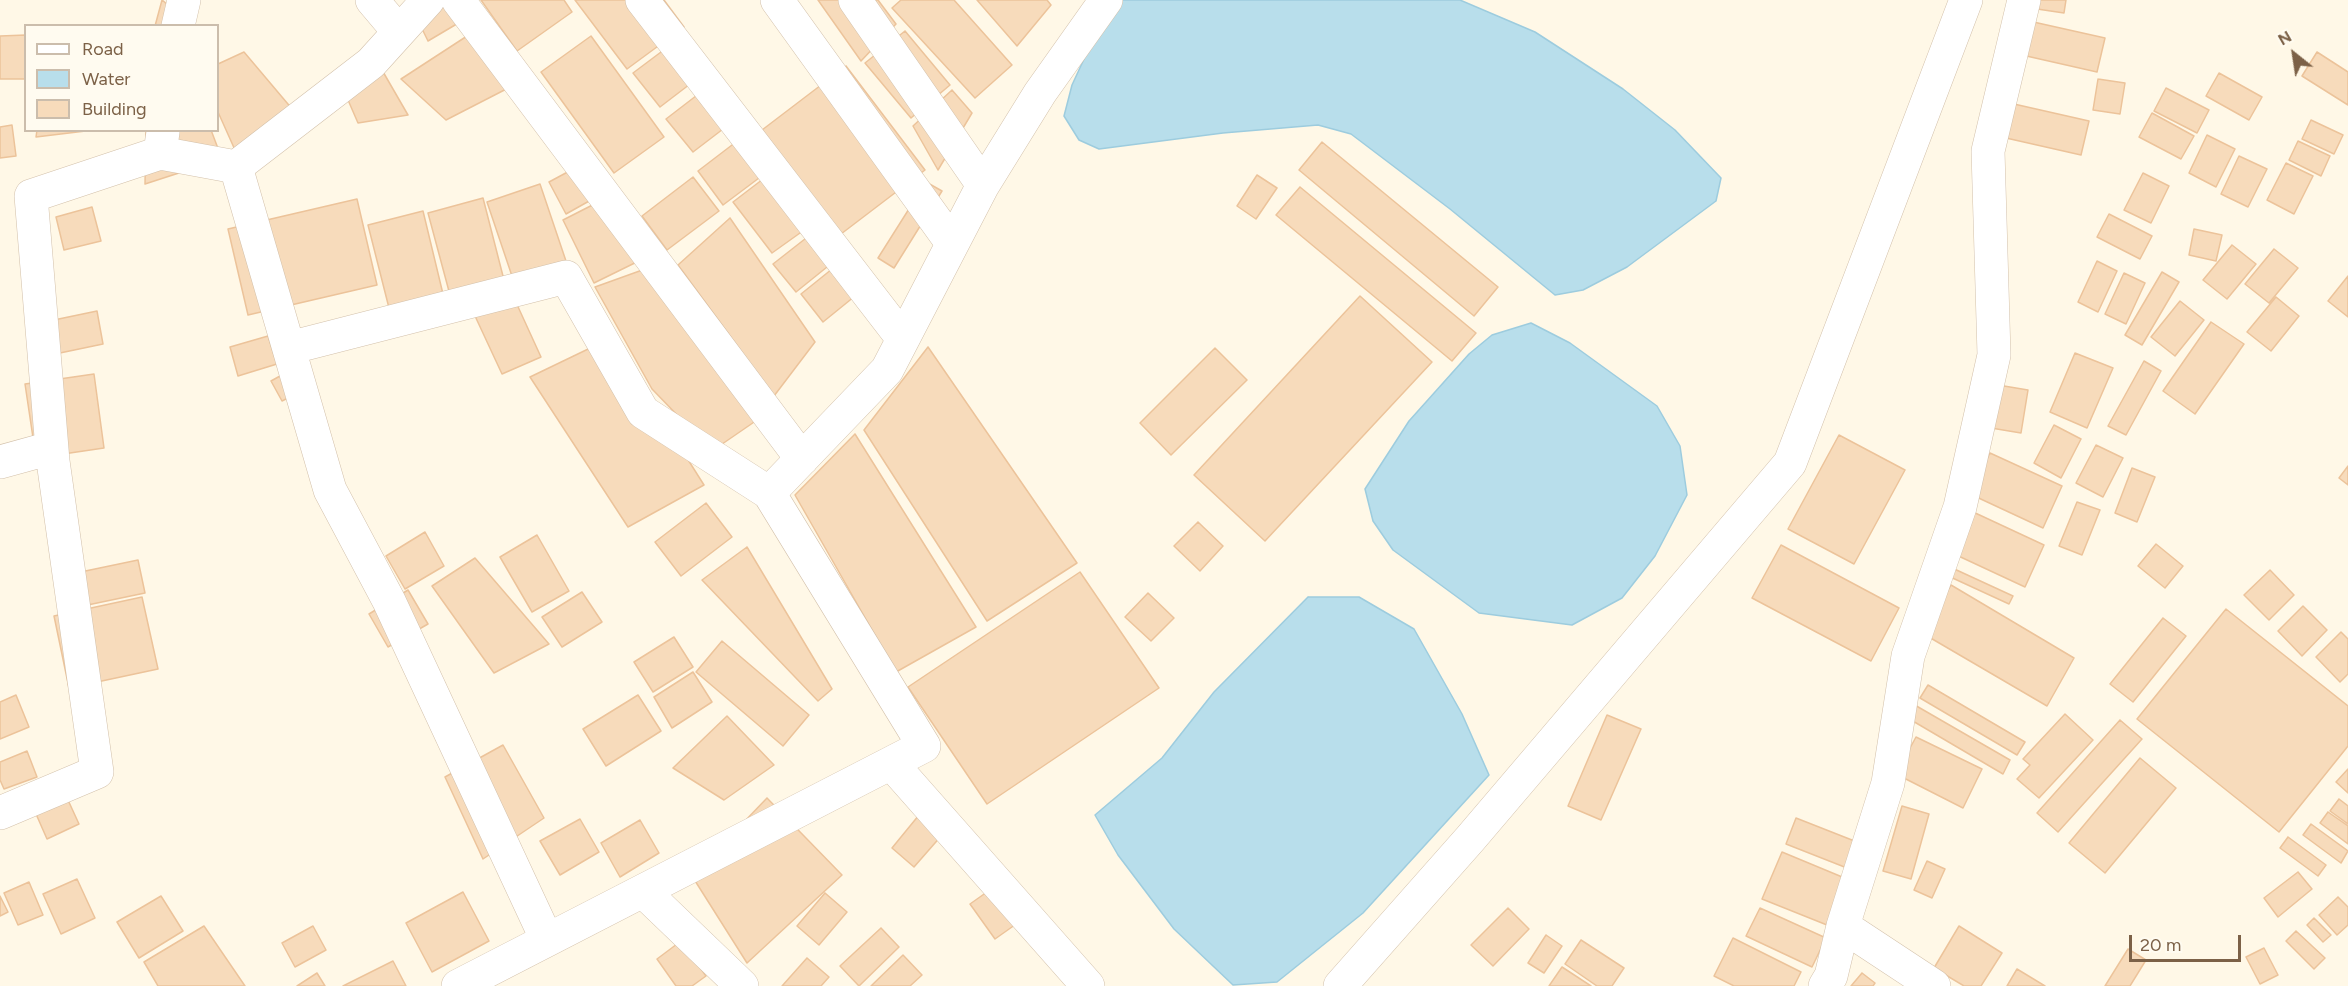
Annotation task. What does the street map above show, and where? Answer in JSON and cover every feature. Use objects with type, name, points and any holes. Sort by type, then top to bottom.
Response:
[{"type":"street","points":[[178,24],[184,0]]},
{"type":"street","points":[[372,0],[399,32]]},
{"type":"street","points":[[236,167],[371,63],[428,0]]},
{"type":"street","points":[[458,0],[802,459]]},
{"type":"street","points":[[642,0],[903,339]]},
{"type":"street","points":[[777,0],[952,243]]},
{"type":"street","points":[[855,0],[982,185]]},
{"type":"street","points":[[769,493],[887,370],[982,185],[1040,93],[1106,0]]},
{"type":"street","points":[[1340,986],[1477,830],[1790,463],[1966,0]]},
{"type":"street","points":[[1825,986],[1831,976],[1843,926],[1888,783],[1908,657],[1960,507],[1994,355],[1988,151],[2025,0]]},
{"type":"street","points":[[0,813],[97,772],[51,448],[31,196],[162,142],[236,167]]},
{"type":"street","points":[[236,167],[330,490],[389,601],[547,940]]},
{"type":"street","points":[[289,348],[566,277],[643,412],[769,493],[924,746],[458,986]]},
{"type":"street","points":[[0,462],[51,448]]},
{"type":"street","points":[[891,763],[1088,986]]},
{"type":"street","points":[[643,891],[742,986]]},
{"type":"street","points":[[1843,926],[1934,986]]},
{"type":"water","points":[[1118,0],[1460,0],[1535,32],[1623,89],[1675,130],[1721,178],[1716,201],[1627,267],[1583,290],[1555,295],[1450,209],[1351,134],[1318,125],[1223,133],[1099,149],[1079,140],[1064,116],[1072,85],[1097,31]]},
{"type":"water","points":[[1531,323],[1570,343],[1657,406],[1680,446],[1687,495],[1655,556],[1622,598],[1572,625],[1479,613],[1393,550],[1373,521],[1365,489],[1409,421],[1469,354],[1492,335]]},
{"type":"water","points":[[1308,597],[1359,597],[1414,629],[1462,714],[1489,775],[1363,913],[1277,982],[1233,985],[1174,929],[1118,855],[1095,815],[1162,758],[1214,692]]},
{"type":"building","points":[[162,0],[191,24],[156,24]]},
{"type":"building","points":[[408,0],[468,0],[477,12],[428,41]]},
{"type":"building","points":[[481,0],[564,0],[572,12],[517,51]]},
{"type":"building","points":[[575,0],[664,0],[684,27],[627,69]]},
{"type":"building","points":[[818,0],[878,0],[896,24],[861,61]]},
{"type":"building","points":[[901,0],[954,0],[1012,65],[975,98],[892,8]]},
{"type":"building","points":[[977,0],[1047,0],[1051,5],[1017,46]]},
{"type":"building","points":[[2039,0],[2066,0],[2064,13],[2037,9]]},
{"type":"building","points":[[2029,21],[2105,38],[2097,72],[2022,55]]},
{"type":"building","points":[[484,25],[520,82],[446,120],[401,79]]},
{"type":"building","points":[[905,31],[950,85],[911,118],[865,63]]},
{"type":"building","points":[[685,34],[711,68],[660,107],[633,73]]},
{"type":"building","points":[[24,35],[24,79],[0,79],[0,36]]},
{"type":"building","points":[[591,36],[664,137],[614,173],[541,72]]},
{"type":"building","points":[[371,51],[408,115],[358,123],[338,77]]},
{"type":"building","points":[[244,52],[304,123],[235,150],[219,114],[219,64]]},
{"type":"building","points":[[2317,52],[2348,72],[2348,105],[2302,76]]},
{"type":"building","points":[[846,66],[925,170],[841,234],[762,130]]},
{"type":"building","points":[[2219,73],[2262,97],[2249,120],[2206,96]]},
{"type":"building","points":[[718,79],[744,113],[693,152],[666,119]]},
{"type":"building","points":[[2098,79],[2125,83],[2120,114],[2093,110]]},
{"type":"building","points":[[2166,88],[2209,110],[2197,133],[2154,111]]},
{"type":"building","points":[[952,90],[972,113],[938,170],[913,126]]},
{"type":"building","points":[[2014,104],[2089,121],[2081,155],[2006,138]]},
{"type":"building","points":[[2152,113],[2194,136],[2181,159],[2139,137]]},
{"type":"building","points":[[2311,120],[2343,135],[2334,154],[2302,139]]},
{"type":"building","points":[[12,125],[16,156],[0,158],[0,127]]},
{"type":"building","points":[[37,132],[77,132],[36,137]]},
{"type":"building","points":[[146,132],[212,132],[222,159],[145,184]]},
{"type":"building","points":[[749,132],[775,166],[723,205],[698,171]]},
{"type":"building","points":[[2207,135],[2235,149],[2216,187],[2189,173]]},
{"type":"building","points":[[2298,141],[2330,156],[2321,176],[2289,160]]},
{"type":"building","points":[[1322,142],[1498,287],[1474,316],[1299,170]]},
{"type":"building","points":[[2239,156],[2267,169],[2248,207],[2221,194]]},
{"type":"building","points":[[590,160],[607,191],[566,214],[549,182]]},
{"type":"building","points":[[2286,163],[2313,176],[2294,214],[2267,200]]},
{"type":"building","points":[[2143,173],[2169,186],[2151,223],[2124,210]]},
{"type":"building","points":[[1257,175],[1277,188],[1256,219],[1237,206]]},
{"type":"building","points":[[767,176],[807,228],[772,253],[733,202]]},
{"type":"building","points":[[693,177],[719,211],[667,250],[642,216]]},
{"type":"building","points":[[926,182],[942,191],[894,268],[878,258]]},
{"type":"building","points":[[540,184],[567,264],[514,282],[487,202]]},
{"type":"building","points":[[1300,187],[1476,333],[1452,361],[1276,215]]},
{"type":"building","points":[[618,192],[651,255],[594,283],[563,220]]},
{"type":"building","points":[[483,198],[504,280],[450,295],[428,213]]},
{"type":"building","points":[[357,199],[377,285],[248,315],[228,229]]},
{"type":"building","points":[[92,207],[101,241],[64,250],[56,217]]},
{"type":"building","points":[[423,211],[443,294],[389,308],[368,225]]},
{"type":"building","points":[[2109,214],[2152,236],[2140,259],[2097,237]]},
{"type":"building","points":[[730,218],[815,342],[774,396],[678,265]]},
{"type":"building","points":[[2194,229],[2222,235],[2216,261],[2189,255]]},
{"type":"building","points":[[810,235],[832,263],[796,292],[773,264]]},
{"type":"building","points":[[2232,245],[2256,264],[2227,299],[2203,280]]},
{"type":"building","points":[[2274,249],[2298,268],[2269,303],[2245,284]]},
{"type":"building","points":[[2097,261],[2117,271],[2098,312],[2078,302]]},
{"type":"building","points":[[659,264],[760,418],[712,451],[652,389],[595,287]]},
{"type":"building","points":[[837,265],[860,292],[823,322],[801,294]]},
{"type":"building","points":[[2162,272],[2179,282],[2142,345],[2125,335]]},
{"type":"building","points":[[2124,273],[2145,283],[2126,324],[2105,314]]},
{"type":"building","points":[[2348,276],[2348,317],[2328,301]]},
{"type":"building","points":[[1360,296],[1432,362],[1265,541],[1194,475]]},
{"type":"building","points":[[2276,297],[2299,316],[2271,351],[2247,332]]},
{"type":"building","points":[[514,298],[541,357],[502,374],[475,316]]},
{"type":"building","points":[[2180,301],[2204,320],[2175,356],[2151,337]]},
{"type":"building","points":[[97,311],[103,344],[36,358],[30,325]]},
{"type":"building","points":[[2211,322],[2244,344],[2195,414],[2163,391]]},
{"type":"building","points":[[268,336],[277,364],[238,376],[230,347]]},
{"type":"building","points":[[611,338],[704,485],[628,527],[530,377]]},
{"type":"building","points":[[928,347],[1077,563],[987,621],[864,430]]},
{"type":"building","points":[[1215,348],[1247,380],[1171,455],[1140,423]]},
{"type":"building","points":[[2075,353],[2113,368],[2087,428],[2050,412]]},
{"type":"building","points":[[2144,361],[2161,371],[2126,435],[2108,426]]},
{"type":"building","points":[[94,374],[104,448],[36,458],[25,384]]},
{"type":"building","points":[[280,376],[292,396],[282,401],[271,381]]},
{"type":"building","points":[[1998,385],[2028,390],[2021,433],[1991,428]]},
{"type":"building","points":[[2054,425],[2081,439],[2061,478],[2034,463]]},
{"type":"building","points":[[855,434],[976,627],[896,672],[795,495]]},
{"type":"building","points":[[1839,435],[1905,470],[1854,564],[1788,529]]},
{"type":"building","points":[[2096,445],[2123,458],[2103,497],[2076,483]]},
{"type":"building","points":[[1990,453],[2062,486],[2043,528],[1970,494]]},
{"type":"building","points":[[2348,466],[2348,485],[2339,478]]},
{"type":"building","points":[[2132,468],[2155,477],[2137,522],[2115,513]]},
{"type":"building","points":[[2077,502],[2100,510],[2082,555],[2059,546]]},
{"type":"building","points":[[706,503],[732,537],[681,576],[655,542]]},
{"type":"building","points":[[1971,511],[2044,545],[2025,587],[1952,553]]},
{"type":"building","points":[[1198,522],[1223,546],[1200,571],[1174,546]]},
{"type":"building","points":[[425,532],[444,566],[405,589],[386,556]]},
{"type":"building","points":[[537,535],[569,591],[532,612],[500,557]]},
{"type":"building","points":[[2156,544],[2183,566],[2165,588],[2138,566]]},
{"type":"building","points":[[1781,545],[1899,608],[1871,661],[1752,598]]},
{"type":"building","points":[[747,547],[832,689],[818,701],[702,580]]},
{"type":"building","points":[[475,558],[549,644],[494,673],[432,586]]},
{"type":"building","points":[[138,560],[145,593],[78,607],[71,574]]},
{"type":"building","points":[[1950,567],[2013,596],[2009,604],[1946,575]]},
{"type":"building","points":[[2270,570],[2294,595],[2269,620],[2244,595]]},
{"type":"building","points":[[1080,572],[1159,688],[987,804],[908,687]]},
{"type":"building","points":[[1951,585],[2074,658],[2047,706],[1922,633]]},
{"type":"building","points":[[408,590],[428,624],[388,647],[369,614]]},
{"type":"building","points":[[582,592],[602,622],[562,647],[542,617]]},
{"type":"building","points":[[1148,593],[1174,618],[1151,641],[1125,617]]},
{"type":"building","points":[[142,597],[158,669],[69,688],[54,616]]},
{"type":"building","points":[[2303,606],[2327,630],[2302,656],[2278,631]]},
{"type":"building","points":[[2226,609],[2348,706],[2348,746],[2279,832],[2137,719]]},
{"type":"building","points":[[2163,618],[2186,636],[2133,702],[2110,684]]},
{"type":"building","points":[[2341,632],[2348,639],[2348,674],[2340,682],[2316,657]]},
{"type":"building","points":[[674,637],[693,667],[653,692],[634,662]]},
{"type":"building","points":[[722,641],[809,715],[783,746],[696,672]]},
{"type":"building","points":[[693,672],[712,702],[672,728],[654,697]]},
{"type":"building","points":[[1928,685],[2025,742],[2017,755],[1920,698]]},
{"type":"building","points":[[16,695],[29,727],[0,739],[0,702]]},
{"type":"building","points":[[638,695],[661,731],[606,766],[583,729]]},
{"type":"building","points":[[1913,704],[2010,760],[2003,774],[1906,717]]},
{"type":"building","points":[[2065,714],[2093,740],[2039,798],[2017,779],[2030,765],[2023,759]]},
{"type":"building","points":[[1607,715],[1641,729],[1601,820],[1568,806]]},
{"type":"building","points":[[727,716],[774,765],[724,800],[673,768]]},
{"type":"building","points":[[2120,720],[2142,739],[2058,832],[2037,813]]},
{"type":"building","points":[[1916,737],[1982,769],[1963,808],[1896,774]]},
{"type":"building","points":[[503,745],[544,818],[483,859],[445,777]]},
{"type":"building","points":[[27,751],[37,777],[4,789],[0,780],[0,762]]},
{"type":"building","points":[[2140,758],[2176,788],[2105,873],[2069,843]]},
{"type":"building","points":[[2348,769],[2348,793],[2336,782]]},
{"type":"building","points":[[767,798],[842,875],[747,963],[692,876]]},
{"type":"building","points":[[2339,799],[2348,806],[2348,824],[2330,811]]},
{"type":"building","points":[[68,800],[79,824],[47,839],[36,814]]},
{"type":"building","points":[[1902,806],[1929,814],[1911,879],[1883,871]]},
{"type":"building","points":[[2328,812],[2348,826],[2348,844],[2320,823]]},
{"type":"building","points":[[919,815],[942,835],[914,867],[892,848]]},
{"type":"building","points":[[1796,818],[1857,842],[1847,868],[1786,844]]},
{"type":"building","points":[[580,819],[599,852],[560,875],[540,841]]},
{"type":"building","points":[[640,820],[659,853],[620,877],[601,843]]},
{"type":"building","points":[[2311,824],[2348,851],[2341,863],[2303,835]]},
{"type":"building","points":[[2288,837],[2326,865],[2318,876],[2280,848]]},
{"type":"building","points":[[1782,852],[1847,879],[1827,925],[1762,899]]},
{"type":"building","points":[[1927,861],[1945,869],[1932,898],[1914,890]]},
{"type":"building","points":[[2298,872],[2312,889],[2278,917],[2264,898]]},
{"type":"building","points":[[77,879],[95,918],[61,934],[43,894]]},
{"type":"building","points":[[29,882],[43,915],[18,925],[4,893]]},
{"type":"building","points":[[994,887],[1019,922],[995,939],[970,904]]},
{"type":"building","points":[[463,892],[489,941],[432,972],[406,923]]},
{"type":"building","points":[[825,893],[847,912],[819,945],[797,926]]},
{"type":"building","points":[[0,896],[8,912],[0,916]]},
{"type":"building","points":[[161,896],[183,931],[139,958],[117,922]]},
{"type":"building","points":[[2338,897],[2348,907],[2348,925],[2337,935],[2319,915]]},
{"type":"building","points":[[1508,908],[1529,929],[1493,966],[1471,945]]},
{"type":"building","points":[[1760,908],[1826,938],[1812,967],[1746,936]]},
{"type":"building","points":[[2314,918],[2331,935],[2323,942],[2307,925]]},
{"type":"building","points":[[204,926],[245,986],[158,986],[144,962]]},
{"type":"building","points":[[313,926],[326,950],[295,967],[282,943]]},
{"type":"building","points":[[1959,926],[2002,953],[1981,986],[1964,986],[1934,968]]},
{"type":"building","points":[[881,928],[899,947],[859,986],[840,966]]},
{"type":"building","points":[[2296,931],[2325,958],[2314,969],[2286,941]]},
{"type":"building","points":[[1546,935],[1562,946],[1544,973],[1528,963]]},
{"type":"building","points":[[1733,938],[1801,972],[1794,986],[1734,986],[1714,976]]},
{"type":"building","points":[[1581,940],[1624,968],[1612,986],[1597,986],[1565,964]]},
{"type":"building","points":[[681,941],[706,976],[692,986],[676,986],[657,959]]},
{"type":"building","points":[[2264,948],[2278,975],[2260,984],[2246,957]]},
{"type":"building","points":[[2128,949],[2146,960],[2130,986],[2105,986]]},
{"type":"building","points":[[903,955],[922,975],[910,986],[871,986]]},
{"type":"building","points":[[807,958],[829,977],[821,986],[782,986]]},
{"type":"building","points":[[393,961],[406,986],[343,986]]},
{"type":"building","points":[[1562,967],[1591,986],[1549,986]]},
{"type":"building","points":[[2017,969],[2045,986],[2007,986]]},
{"type":"building","points":[[317,973],[325,986],[297,986]]},
{"type":"building","points":[[1862,973],[1875,983],[1873,986],[1851,986]]}]
